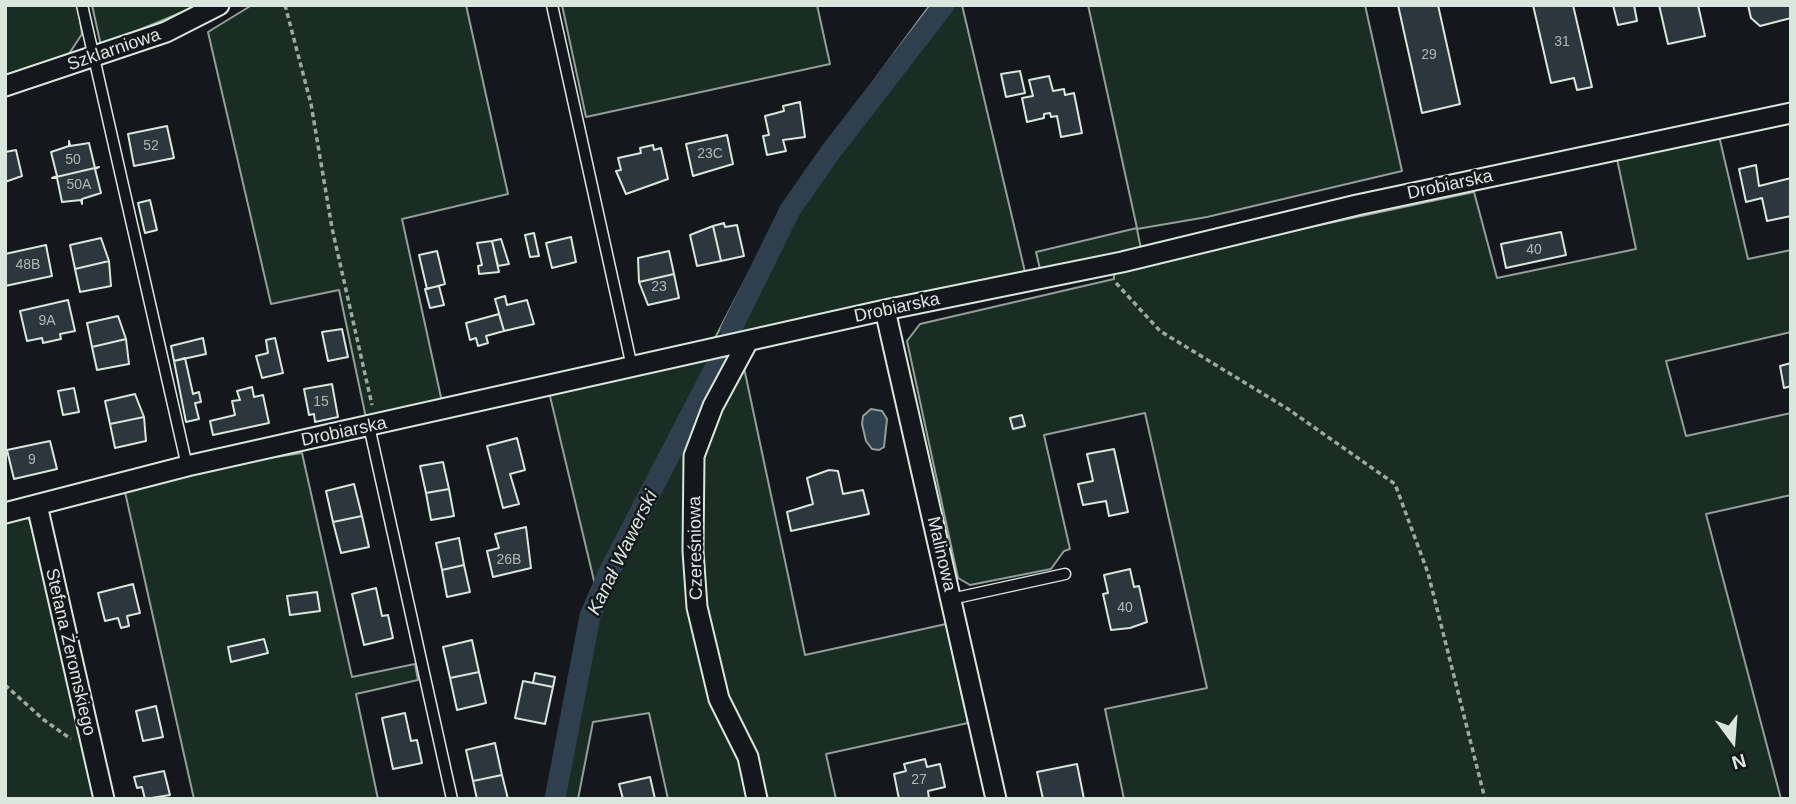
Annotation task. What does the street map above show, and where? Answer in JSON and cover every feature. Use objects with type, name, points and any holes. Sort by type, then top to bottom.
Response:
[{"type":"street","name":"Szklarniowa","points":[[5,86],[166,32],[219,5]]},
{"type":"street","name":"Drobiarska","points":[[5,513],[187,466],[886,310],[1101,267],[1357,205],[1791,113]]},
{"type":"street","name":"Malinowa","points":[[886,310],[996,799]]},
{"type":"street","name":"Czereśniowa","points":[[748,341],[713,406],[694,456],[693,551],[697,607],[719,699],[748,757],[757,799]]},
{"type":"street","name":"Stefana Żeromskiego","points":[[37,505],[104,799]]},
{"type":"lane","points":[[82,5],[187,466]]},
{"type":"lane","points":[[552,5],[632,367]]},
{"type":"lane","points":[[373,425],[452,799]]},
{"type":"lane","points":[[951,599],[1065,574]]},
{"type":"path","points":[[285,5],[311,104],[332,228],[373,425]]},
{"type":"path","points":[[1101,267],[1160,331],[1289,409],[1395,485],[1427,573],[1485,799]]},
{"type":"path","points":[[5,685],[44,720],[94,756]]},
{"type":"green space","points":[[5,5],[78,5],[82,34],[67,57],[5,75]]},
{"type":"green space","points":[[92,5],[199,5],[101,46]]},
{"type":"green space","points":[[252,5],[466,5],[508,194],[402,219],[442,402],[366,418],[339,290],[271,304],[208,32]]},
{"type":"green space","points":[[562,5],[817,5],[830,64],[586,117]]},
{"type":"green space","points":[[930,5],[962,5],[1025,272],[715,338],[790,194]]},
{"type":"green space","points":[[1088,5],[1365,5],[1402,171],[1207,217],[1137,229],[1141,249],[1040,269],[1036,252],[1137,228]]},
{"type":"green space","points":[[1719,136],[1748,259],[1791,250],[1791,332],[1666,361],[1686,436],[1791,413],[1791,495],[1706,514],[1781,799],[1124,799],[1105,709],[1207,688],[1145,413],[1044,435],[1070,549],[1064,551],[1051,569],[970,585],[958,578],[907,341],[920,324],[1114,279],[1114,269],[1474,192],[1497,278],[1636,249],[1617,159]]},
{"type":"green space","points":[[732,354],[684,454],[690,466],[688,585],[740,753],[751,799],[668,799],[649,713],[593,722],[578,799],[547,799],[584,612],[596,589],[549,392]]},
{"type":"green space","points":[[743,363],[805,655],[946,624],[968,723],[826,754],[836,799],[767,799],[757,760],[726,700],[701,588],[701,467],[705,443]]},
{"type":"green space","points":[[302,453],[352,677],[415,664],[418,680],[356,694],[378,799],[194,799],[125,492],[242,462]]},
{"type":"green space","points":[[17,514],[29,519],[50,592],[96,799],[5,799],[5,517]]},
{"type":"water","points":[[871,409],[882,411],[887,419],[884,447],[879,450],[872,449],[866,441],[862,424],[863,416]]},
{"type":"building","points":[[1398,5],[1438,5],[1460,104],[1422,113]]},
{"type":"building","points":[[1533,5],[1573,5],[1592,87],[1577,90],[1574,78],[1551,83]]},
{"type":"building","points":[[1613,5],[1634,5],[1637,21],[1618,25]]},
{"type":"building","points":[[1659,5],[1698,5],[1705,36],[1668,44]]},
{"type":"building","points":[[1748,5],[1791,5],[1791,18],[1760,26],[1751,18]]},
{"type":"building","points":[[1020,71],[1025,93],[1006,97],[1001,74]]},
{"type":"building","points":[[1049,76],[1053,91],[1064,89],[1065,95],[1074,93],[1082,133],[1061,137],[1057,116],[1051,117],[1050,113],[1044,114],[1044,118],[1027,122],[1022,98],[1033,96],[1029,80]]},
{"type":"building","points":[[800,102],[805,137],[783,140],[786,151],[767,155],[763,136],[769,135],[765,116],[784,111],[783,106]]},
{"type":"building","points":[[167,126],[174,158],[134,166],[128,134]]},
{"type":"building","points":[[727,135],[733,164],[693,176],[686,144]]},
{"type":"building","points":[[69,141],[70,146],[89,143],[95,168],[52,178],[57,176],[51,152],[69,146]]},
{"type":"building","points":[[653,145],[654,150],[661,148],[668,179],[626,194],[616,171],[621,170],[618,158],[641,153],[640,148]]},
{"type":"building","points":[[16,150],[22,176],[5,182],[5,152]]},
{"type":"building","points":[[1756,165],[1759,186],[1791,178],[1791,216],[1767,221],[1762,198],[1746,202],[1739,169]]},
{"type":"building","points":[[99,167],[95,169],[101,193],[82,199],[82,204],[81,200],[62,202],[57,178],[52,178]]},
{"type":"building","points":[[150,200],[157,230],[145,233],[138,203]]},
{"type":"building","points":[[724,223],[725,227],[737,225],[744,256],[721,261],[713,226]]},
{"type":"building","points":[[713,226],[721,261],[697,266],[690,235]]},
{"type":"building","points":[[1561,232],[1566,255],[1506,268],[1501,244]]},
{"type":"building","points":[[534,233],[539,256],[530,257],[525,235]]},
{"type":"building","points":[[571,237],[576,262],[552,268],[546,243]]},
{"type":"building","points":[[101,238],[109,261],[75,269],[70,245]]},
{"type":"building","points":[[501,239],[509,264],[498,266],[492,241]]},
{"type":"building","points":[[492,241],[499,272],[479,274],[478,266],[482,265],[477,243]]},
{"type":"building","points":[[46,245],[52,276],[5,286],[5,254]]},
{"type":"building","points":[[437,251],[445,284],[427,289],[419,255]]},
{"type":"building","points":[[669,251],[674,274],[639,282],[638,258]]},
{"type":"building","points":[[109,261],[111,286],[80,292],[75,269]]},
{"type":"building","points":[[674,274],[679,298],[648,305],[639,282]]},
{"type":"building","points":[[439,286],[444,305],[430,308],[425,289]]},
{"type":"building","points":[[505,296],[507,305],[527,300],[534,324],[504,331],[495,299]]},
{"type":"building","points":[[68,300],[75,331],[60,334],[61,339],[43,343],[42,338],[27,341],[20,311]]},
{"type":"building","points":[[499,314],[504,331],[486,336],[488,343],[478,346],[476,338],[470,340],[466,323]]},
{"type":"building","points":[[118,316],[126,339],[92,347],[87,323]]},
{"type":"building","points":[[342,329],[348,357],[328,361],[322,332]]},
{"type":"building","points":[[203,338],[206,354],[174,361],[171,346]]},
{"type":"building","points":[[275,338],[283,373],[262,378],[256,356],[268,353],[266,340]]},
{"type":"building","points":[[126,339],[129,364],[97,370],[92,347]]},
{"type":"building","points":[[185,358],[193,394],[199,392],[201,402],[195,403],[199,419],[186,422],[174,361]]},
{"type":"building","points":[[1791,363],[1791,386],[1784,388],[1780,366]]},
{"type":"building","points":[[332,384],[338,417],[315,422],[314,414],[309,415],[304,389]]},
{"type":"building","points":[[252,387],[254,397],[263,395],[269,423],[213,435],[210,421],[235,415],[232,401],[240,400],[237,391]]},
{"type":"building","points":[[74,388],[79,412],[63,415],[58,391]]},
{"type":"building","points":[[135,394],[144,417],[110,424],[105,401]]},
{"type":"building","points":[[1022,415],[1025,426],[1013,429],[1010,418]]},
{"type":"building","points":[[144,417],[146,441],[115,448],[110,424]]},
{"type":"building","points":[[517,438],[525,470],[510,474],[519,504],[503,508],[487,446]]},
{"type":"building","points":[[50,441],[57,469],[14,479],[7,450]]},
{"type":"building","points":[[1114,449],[1128,512],[1109,516],[1106,501],[1083,505],[1078,484],[1093,481],[1087,454]]},
{"type":"building","points":[[443,462],[449,489],[426,493],[420,466]]},
{"type":"building","points":[[829,470],[838,471],[843,494],[863,490],[869,514],[791,531],[787,512],[813,504],[807,478]]},
{"type":"building","points":[[354,484],[362,516],[333,522],[326,491]]},
{"type":"building","points":[[449,489],[454,516],[431,520],[426,493]]},
{"type":"building","points":[[362,516],[369,547],[341,553],[333,522]]},
{"type":"building","points":[[526,527],[531,568],[493,577],[487,551],[499,548],[495,534]]},
{"type":"building","points":[[459,538],[464,565],[442,570],[436,543]]},
{"type":"building","points":[[464,565],[470,592],[447,597],[442,570]]},
{"type":"building","points":[[1130,569],[1134,587],[1139,586],[1147,622],[1130,628],[1111,630],[1103,594],[1108,593],[1104,575]]},
{"type":"building","points":[[133,584],[140,613],[127,616],[129,626],[121,628],[118,618],[105,621],[98,593]]},
{"type":"building","points":[[376,588],[382,616],[388,615],[393,638],[364,645],[352,594]]},
{"type":"building","points":[[317,592],[320,611],[290,615],[287,596]]},
{"type":"building","points":[[264,639],[268,653],[231,662],[228,647]]},
{"type":"building","points":[[472,640],[479,672],[450,678],[443,647]]},
{"type":"building","points":[[479,672],[486,703],[457,710],[450,678]]},
{"type":"building","points":[[535,673],[555,677],[553,687],[533,683]]},
{"type":"building","points":[[523,681],[553,687],[545,724],[515,718]]},
{"type":"building","points":[[156,706],[163,737],[143,741],[136,711]]},
{"type":"building","points":[[405,713],[411,741],[417,740],[422,763],[393,769],[382,718]]},
{"type":"building","points":[[495,743],[502,775],[473,781],[466,750]]},
{"type":"building","points":[[925,759],[927,767],[940,764],[945,787],[928,791],[929,799],[899,799],[894,774],[906,771],[904,764]]},
{"type":"building","points":[[1077,764],[1084,799],[1043,799],[1037,772]]},
{"type":"building","points":[[164,771],[170,795],[145,799],[142,787],[137,788],[134,777]]},
{"type":"building","points":[[502,775],[508,799],[477,799],[473,781]]},
{"type":"building","points":[[650,777],[655,799],[623,799],[619,784]]},
{"type":"waterway","name":"Kanał Wawerski","points":[[731,330],[790,210],[829,154],[944,5]]},
{"type":"waterway","name":"Kanał Wawerski","points":[[555,799],[590,616],[609,572],[719,360]]}]
